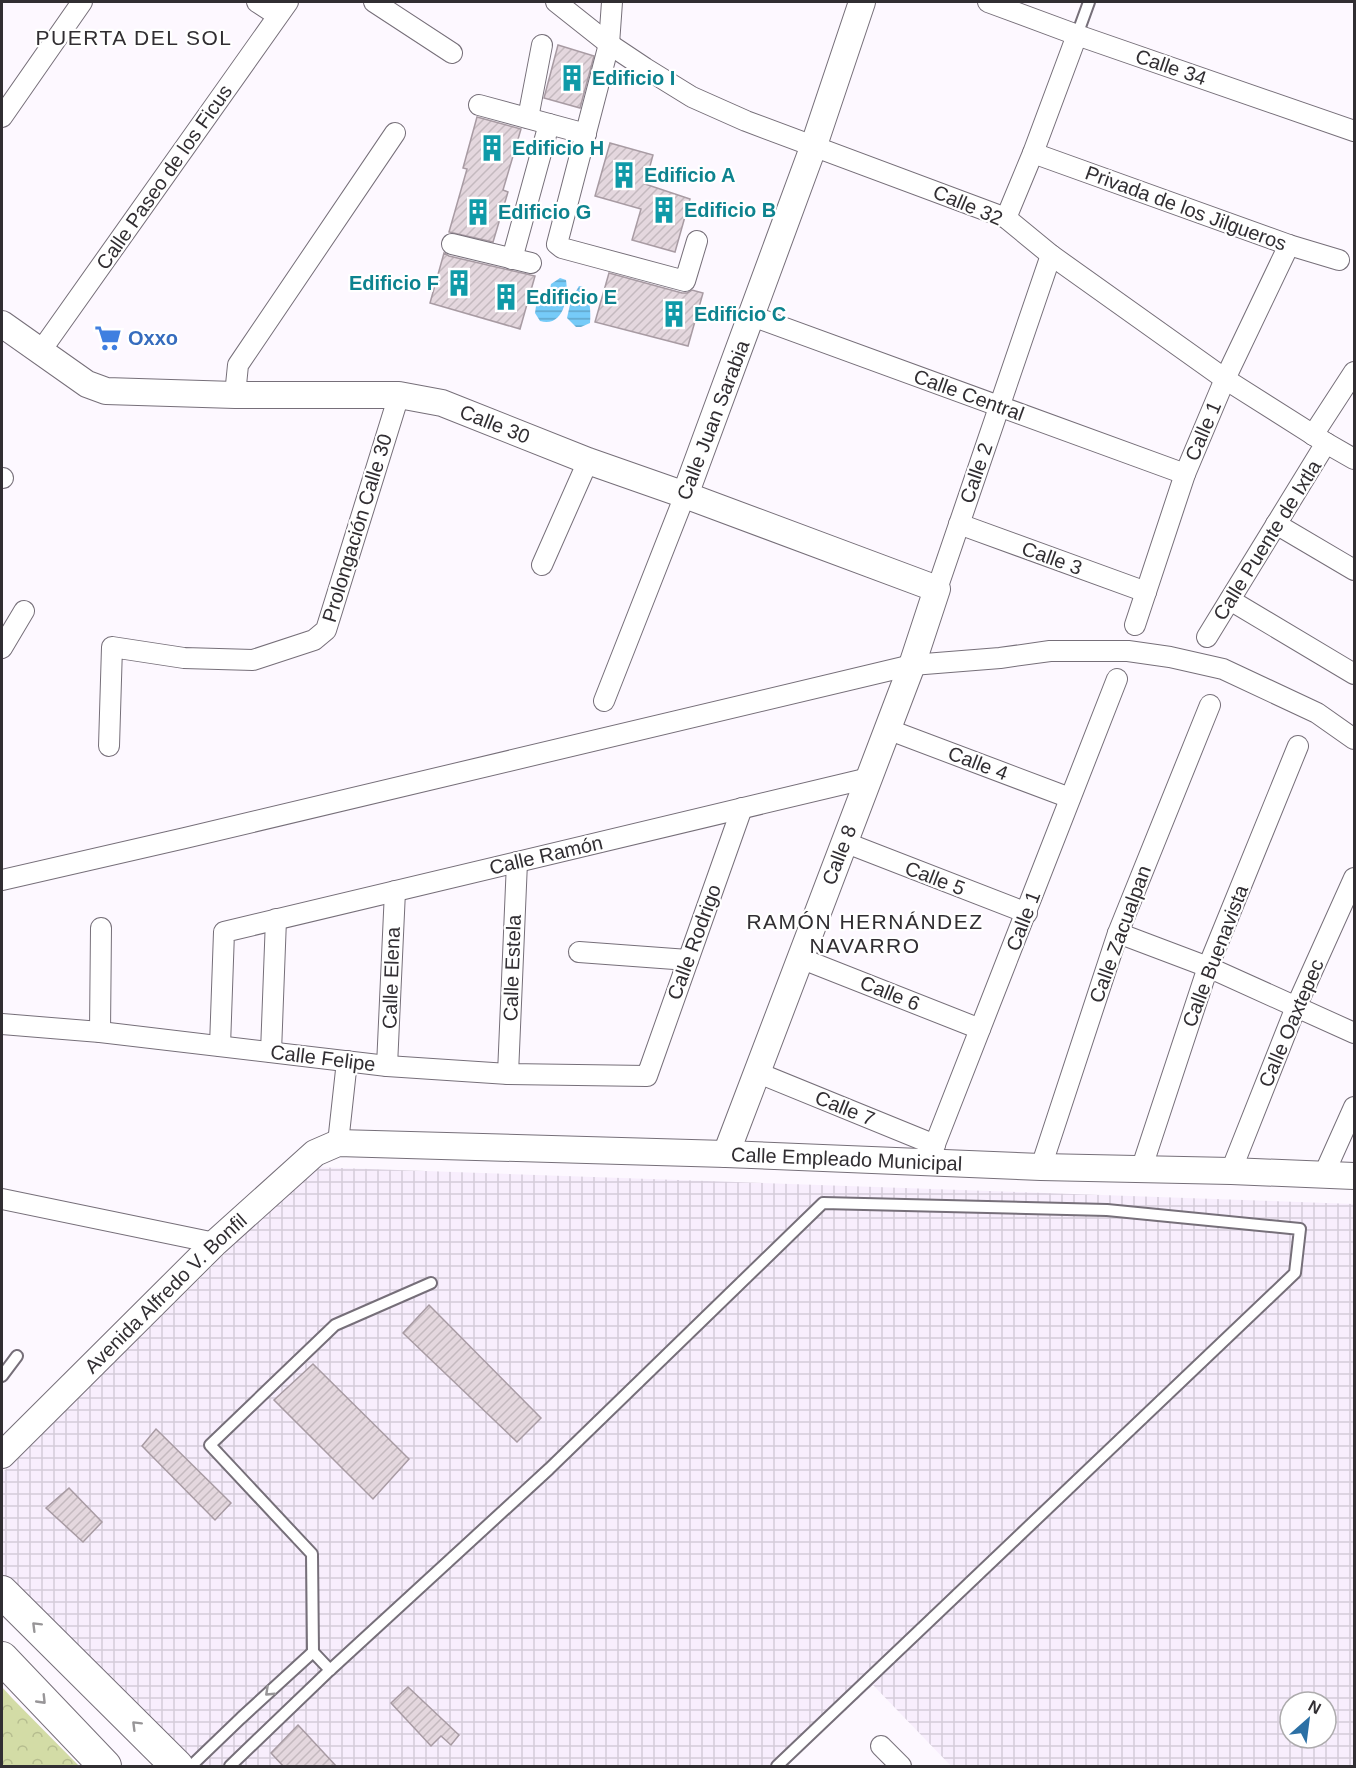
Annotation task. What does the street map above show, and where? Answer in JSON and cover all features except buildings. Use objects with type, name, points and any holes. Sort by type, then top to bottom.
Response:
[{"type":"main road","points":[[2,1592],[162,1761]]},
{"type":"main road","points":[[2,1658],[105,1767]]},
{"type":"street","points":[[2,117],[82,2]]},
{"type":"street","points":[[257,2],[283,8]]},
{"type":"street","points":[[374,2],[452,53]]},
{"type":"street","name":"Calle 32","points":[[556,2],[609,44],[692,97],[746,121],[1006,219],[1051,255],[1225,379],[1354,459]]},
{"type":"street","points":[[612,2],[609,44],[557,244],[562,248],[685,281],[697,241]]},
{"type":"street","name":"Calle Juan Sarabia","points":[[604,701],[752,316],[814,145],[862,2]]},
{"type":"street","name":"Calle 34","points":[[988,2],[1354,131]]},
{"type":"street","name":"Calle Paseo de los Ficus","points":[[40,352],[283,8]]},
{"type":"street","points":[[1006,219],[1034,153],[1077,34]]},
{"type":"street","points":[[528,118],[542,45]]},
{"type":"street","points":[[479,105],[586,134]]},
{"type":"street","points":[[452,244],[521,261],[549,124]]},
{"type":"street","points":[[235,395],[238,365],[395,133]]},
{"type":"street","name":"Privada de los Jilgueros","points":[[1034,153],[1339,261]]},
{"type":"street","name":"Calle 1","points":[[1135,625],[1185,474],[1225,379],[1289,245]]},
{"type":"street","name":"Calle 2","points":[[937,589],[1051,255]]},
{"type":"street","name":"Calle Central","points":[[752,316],[1185,474]]},
{"type":"street","name":"Calle 30","points":[[2,324],[87,384],[106,391],[235,395],[399,395],[442,403],[588,461],[937,589]]},
{"type":"street","name":"Calle Puente de Ixtla","points":[[1207,637],[1276,525],[1354,372]]},
{"type":"street","name":"Prolongación Calle 30","points":[[109,746],[112,647],[184,658],[253,660],[314,640],[326,630],[399,395]]},
{"type":"street","points":[[542,565],[588,461]]},
{"type":"street","name":"Calle 3","points":[[959,524],[1146,592]]},
{"type":"street","points":[[1276,525],[1354,570]]},
{"type":"street","name":"Calle 8","points":[[726,1154],[912,664],[937,589]]},
{"type":"street","points":[[1230,600],[1354,674]]},
{"type":"street","points":[[2,648],[24,611]]},
{"type":"street","points":[[2,880],[196,836],[912,664],[1000,658],[1050,651],[1128,651],[1170,657],[1223,669],[1317,713],[1354,739]]},
{"type":"street","name":"Calle 1","points":[[931,1153],[1117,679]]},
{"type":"street","name":"Calle Zacualpan","points":[[1041,1167],[1118,933],[1210,705]]},
{"type":"street","name":"Calle 4","points":[[887,729],[1070,798]]},
{"type":"street","name":"Calle Buenavista","points":[[1141,1170],[1208,967],[1298,746]]},
{"type":"street","name":"Calle Ramón","points":[[220,1046],[224,932],[869,778]]},
{"type":"street","name":"Calle Rodrigo","points":[[647,1076],[742,808]]},
{"type":"street","name":"Calle 5","points":[[844,842],[1027,913]]},
{"type":"street","name":"Calle Estela","points":[[508,1074],[517,862]]},
{"type":"street","name":"Calle Oaxtepec","points":[[1231,1171],[1296,1007],[1354,878]]},
{"type":"street","name":"Calle Elena","points":[[387,1066],[395,891]]},
{"type":"street","points":[[271,1052],[276,919]]},
{"type":"street","points":[[100,1032],[101,928]]},
{"type":"street","points":[[1118,933],[1208,967],[1354,1033]]},
{"type":"street","points":[[579,952],[688,960]]},
{"type":"street","name":"Calle 6","points":[[800,958],[981,1029]]},
{"type":"street","name":"Calle Felipe","points":[[2,1024],[100,1032],[387,1066],[508,1074],[647,1076]]},
{"type":"street","points":[[338,1143],[347,1061]]},
{"type":"street","name":"Calle 7","points":[[756,1072],[931,1153]]},
{"type":"street","points":[[1323,1174],[1354,1107]]},
{"type":"street","name":"Calle Empleado Municipal","points":[[338,1143],[726,1154],[931,1153],[1041,1167],[1354,1176]]},
{"type":"street","name":"Avenida Alfredo V. Bonfil","points":[[2,1455],[215,1243],[315,1153],[338,1143]]},
{"type":"street","points":[[2,1199],[215,1243]]},
{"type":"street","points":[[881,1746],[901,1767]]},
{"type":"lane","points":[[1077,34],[1089,2]]},
{"type":"lane","points":[[230,1767],[330,1670],[549,1469],[823,1203],[1107,1210],[1300,1229],[1295,1273],[777,1767]]},
{"type":"lane","points":[[330,1670],[313,1652],[312,1554],[210,1446],[335,1325],[431,1283]]},
{"type":"lane","points":[[2,1376],[17,1356]]},
{"type":"lane","points":[[191,1767],[313,1652]]},
{"type":"shaded area","points":[[313,1167],[1354,1204],[1354,1766],[951,1766],[873,1685],[786,1766],[193,1766],[2,1580],[2,1473]]},
{"type":"green space","points":[[2,1687],[12,1698],[79,1766],[2,1766]]},
{"type":"water","points":[[560,278],[566,280],[567,287],[563,310],[554,320],[540,321],[535,313],[536,306],[551,284]]},
{"type":"water","points":[[579,286],[583,287],[589,299],[590,323],[576,327],[567,318],[571,300]]},
{"type":"place","name":"Edificio I","points":[[572,78]]},
{"type":"place","name":"Edificio H","points":[[492,148]]},
{"type":"place","name":"Edificio A","points":[[624,175]]},
{"type":"place","name":"Edificio B","points":[[664,210]]},
{"type":"place","name":"Edificio G","points":[[478,212]]},
{"type":"place","name":"Edificio F","points":[[459,283]]},
{"type":"place","name":"Edificio E","points":[[506,297]]},
{"type":"place","name":"Edificio C","points":[[674,314]]},
{"type":"place","name":"Oxxo","points":[[108,338]]},
{"type":"district","name":"PUERTA DEL SOL","points":[[134,37]]},
{"type":"district","name":"RAMÓN HERNÁNDEZ NAVARRO","points":[[865,933]]}]
